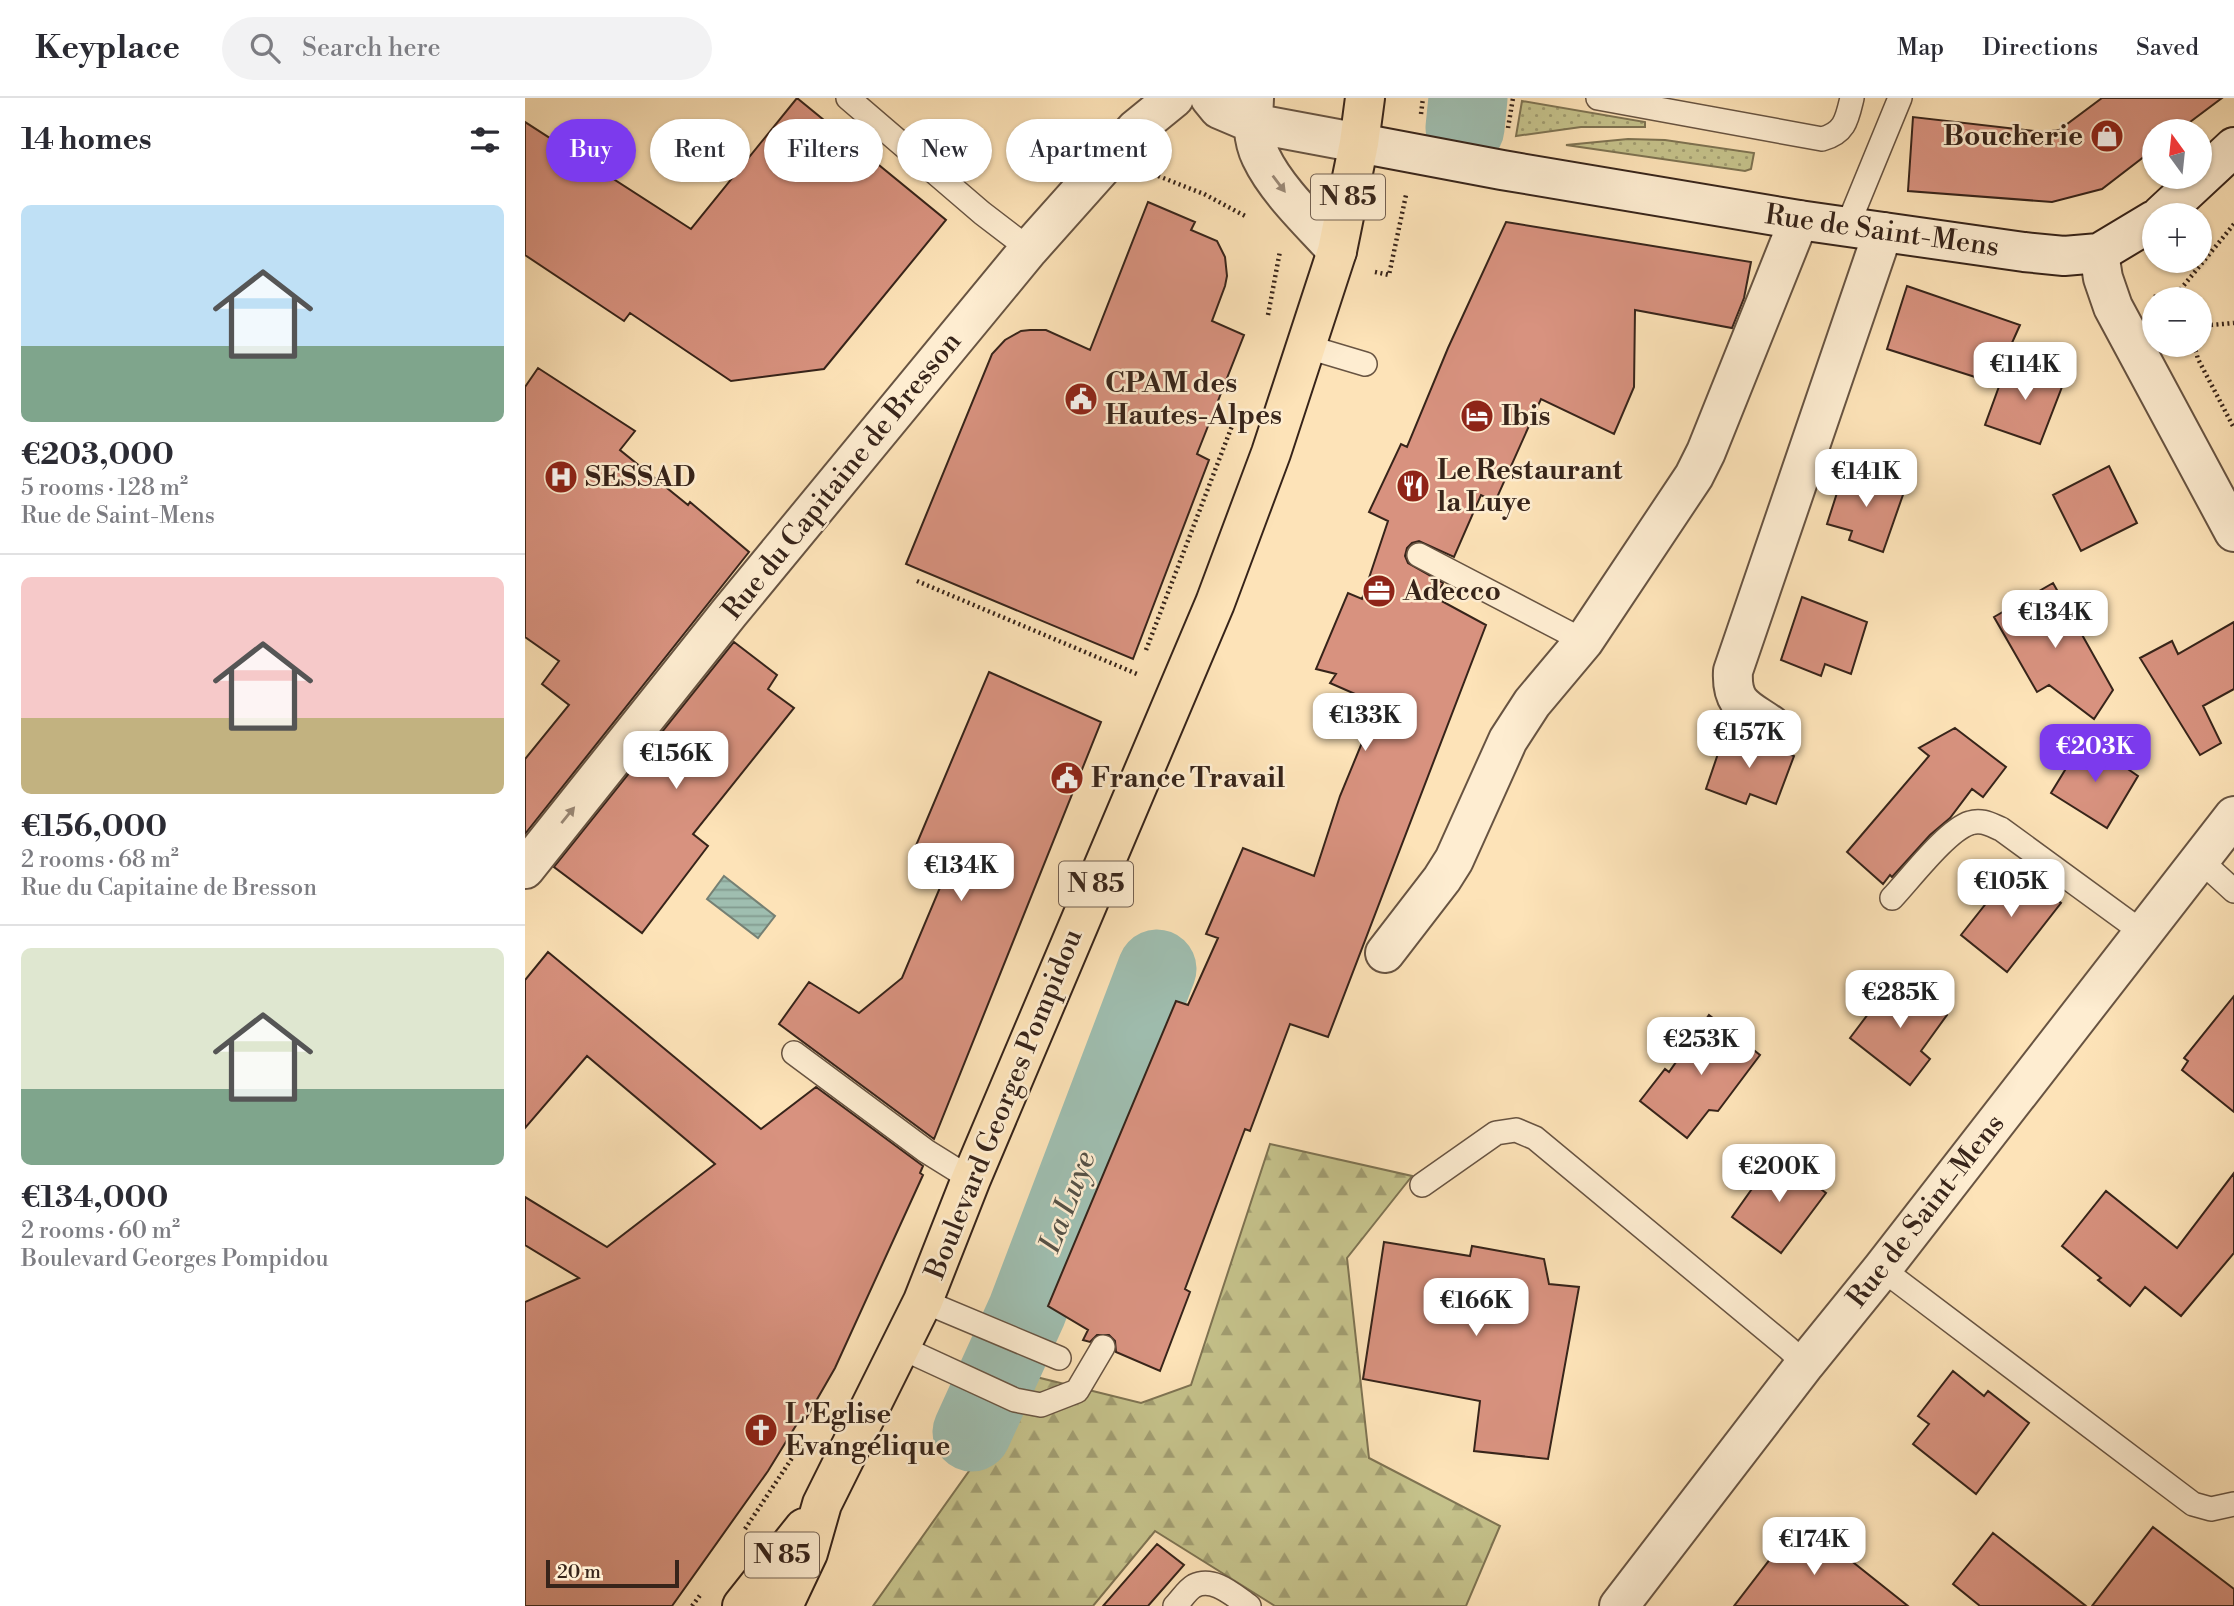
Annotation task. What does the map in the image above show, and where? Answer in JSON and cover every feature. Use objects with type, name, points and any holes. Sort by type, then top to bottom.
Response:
[{"type":"main road","name":"N 85","points":[[1359,143],[1365,98]]},
{"type":"main road","name":"Boulevard Georges Pompidou","points":[[783,1606],[808,1553],[822,1504],[923,1301],[971,1178],[1215,603],[1308,347],[1337,251],[1359,143]]},
{"type":"main road","name":"Boulevard Georges Pompidou","points":[[742,1606],[822,1504]]},
{"type":"street","name":"Rue du Capitaine de Bresson","points":[[525,869],[729,613],[1029,250],[1136,129],[1174,98]]},
{"type":"street","points":[[1210,98],[1219,109],[1253,110],[1359,143]]},
{"type":"street","points":[[1253,110],[1261,158],[1280,187],[1337,251]]},
{"type":"street","name":"Rue de Saint-Mens","points":[[1359,143],[1502,170],[1865,230],[2064,256],[2099,253]]},
{"type":"street","points":[[2174,203],[2234,147]]},
{"type":"street","points":[[1385,953],[1454,860],[1508,740],[1532,703],[1584,641],[1694,476],[1799,220]]},
{"type":"street","points":[[2142,227],[2099,253],[2103,278],[2113,307],[2234,532]]},
{"type":"street","points":[[1772,726],[1737,701],[1732,688],[1733,671],[1865,230]]},
{"type":"street","name":"Rue de Saint-Mens","points":[[1619,1606],[2234,816]]},
{"type":"lane","points":[[848,98],[1029,250]]},
{"type":"lane","points":[[1598,98],[1822,139],[1834,136],[1845,124],[1852,98]]},
{"type":"lane","points":[[1865,230],[1900,98]]},
{"type":"lane","points":[[1308,347],[1366,364]]},
{"type":"lane","points":[[1419,555],[1584,641]]},
{"type":"lane","points":[[1892,898],[1951,834],[1971,822],[1985,822],[2001,829],[2142,932]]},
{"type":"lane","points":[[2200,860],[2234,891]]},
{"type":"lane","points":[[794,1053],[917,1144],[971,1178]]},
{"type":"lane","points":[[1422,1185],[1496,1133],[1516,1130],[1535,1138],[1805,1364]]},
{"type":"lane","points":[[1882,1269],[2193,1504],[2211,1509],[2234,1504]]},
{"type":"lane","points":[[923,1301],[1050,1355]]},
{"type":"lane","points":[[900,1348],[1015,1400],[1041,1405],[1077,1391],[1103,1347]]},
{"type":"lane","points":[[1175,1606],[1192,1587],[1204,1583],[1216,1585],[1249,1606]]},
{"type":"path","points":[[1507,132],[1513,98]]},
{"type":"path","points":[[1172,182],[1204,194],[1257,223]]},
{"type":"path","points":[[2182,287],[2234,224]]},
{"type":"path","points":[[1266,325],[1281,251],[1273,241]]},
{"type":"path","points":[[2212,325],[2234,323]]},
{"type":"path","points":[[2197,357],[2234,428]]},
{"type":"path","points":[[1141,661],[1233,423]]},
{"type":"path","points":[[917,581],[1137,674]]},
{"type":"green space","points":[[1522,101],[1645,122],[1645,127],[1581,127],[1516,136]]},
{"type":"green space","points":[[1628,139],[1665,140],[1754,153],[1751,169],[1745,171],[1566,145]]},
{"type":"green space","points":[[1270,1144],[1412,1176],[1347,1258],[1369,1458],[1500,1526],[1466,1606],[1275,1606],[1155,1531],[1093,1606],[873,1606],[1036,1377],[1141,1403],[1191,1385]]},
{"type":"shaded area","points":[[724,876],[775,916],[758,938],[707,899]]},
{"type":"building","points":[[797,98],[823,119],[780,119]]},
{"type":"building","points":[[2102,98],[2222,98],[2194,119],[2142,119],[2142,158],[2102,189],[2052,202],[1908,191],[1913,117],[2043,132],[2059,130]]},
{"type":"building","points":[[525,122],[546,136],[546,182],[618,182],[691,229],[729,182],[750,182],[750,156],[764,139],[764,182],[883,182],[883,168],[946,220],[824,369],[731,381],[630,313],[624,321],[525,255]]},
{"type":"building","name":"CPAM des Hautes-Alpes","points":[[1148,202],[1195,222],[1191,230],[1217,241],[1225,257],[1227,276],[1212,321],[1244,335],[1197,454],[1209,460],[1133,659],[906,564],[992,354],[1005,340],[1021,331],[1030,330],[1046,330],[1090,350]]},
{"type":"building","points":[[1506,222],[1751,262],[1744,298],[1732,328],[1635,310],[1634,387],[1614,434],[1541,399],[1495,502],[1481,495],[1454,557],[1419,541],[1407,548],[1405,556],[1408,563],[1443,583],[1436,598],[1486,625],[1328,1037],[1290,1024],[1250,1131],[1245,1129],[1185,1289],[1190,1292],[1160,1371],[1116,1352],[1115,1341],[1109,1335],[1097,1335],[1090,1342],[1083,1340],[1088,1330],[1048,1306],[1176,1001],[1188,1005],[1218,938],[1206,934],[1243,848],[1314,876],[1340,796],[1378,704],[1330,683],[1336,674],[1316,669],[1348,593],[1362,599],[1388,521],[1369,512],[1401,444],[1407,447],[1448,348]]},
{"type":"building","points":[[1907,286],[2020,325],[1994,383],[1887,349]]},
{"type":"building","points":[[2009,359],[2065,379],[2040,444],[1985,425]]},
{"type":"building","points":[[538,368],[635,431],[620,450],[688,505],[690,502],[749,552],[525,834],[525,759],[569,705],[542,684],[559,661],[525,637],[525,387]]},
{"type":"building","points":[[2109,466],[2137,523],[2081,551],[2053,495]]},
{"type":"building","points":[[1845,468],[1905,489],[1883,552],[1849,540],[1852,531],[1827,524]]},
{"type":"building","points":[[2053,583],[2113,690],[2094,719],[2049,685],[2037,692],[1994,617]]},
{"type":"building","points":[[1802,597],[1867,622],[1851,674],[1825,664],[1821,676],[1781,660]]},
{"type":"building","points":[[2234,622],[2234,689],[2203,706],[2221,743],[2200,755],[2140,658],[2172,641],[2178,654]]},
{"type":"building","points":[[734,642],[777,675],[768,689],[794,708],[693,834],[708,846],[642,933],[554,867]]},
{"type":"building","points":[[989,672],[1101,722],[934,1139],[779,1024],[809,982],[859,1013],[902,978],[947,871],[912,855]]},
{"type":"building","points":[[1955,728],[2006,767],[1983,797],[1972,789],[1950,818],[1883,884],[1847,852],[1929,756],[1919,748]]},
{"type":"building","points":[[1726,730],[1794,756],[1776,804],[1750,794],[1746,804],[1706,789]]},
{"type":"building","points":[[2084,739],[2138,776],[2107,828],[2051,793]]},
{"type":"building","points":[[2015,867],[2061,903],[2007,972],[1961,935]]},
{"type":"building","points":[[548,952],[761,1129],[816,1087],[923,1166],[920,1173],[923,1175],[835,1368],[804,1422],[800,1419],[768,1471],[672,1606],[525,1606],[525,1302],[579,1278],[525,1245],[525,1197],[607,1247],[715,1164],[587,1056],[525,1128],[525,980]]},
{"type":"building","points":[[1896,977],[1947,1015],[1921,1051],[1930,1059],[1910,1085],[1850,1038]]},
{"type":"building","points":[[2234,996],[2234,1112],[2182,1070],[2188,1061],[2184,1058]]},
{"type":"building","points":[[1709,1015],[1760,1055],[1718,1111],[1709,1110],[1687,1138],[1640,1101],[1665,1069],[1669,1072]]},
{"type":"building","points":[[1776,1155],[1826,1193],[1781,1253],[1732,1217]]},
{"type":"building","points":[[2234,1173],[2234,1253],[2181,1316],[2145,1287],[2130,1306],[2062,1246],[2106,1191],[2177,1248]]},
{"type":"building","points":[[1384,1242],[1470,1256],[1472,1246],[1544,1259],[1549,1284],[1579,1287],[1548,1459],[1474,1451],[1480,1401],[1363,1379]]},
{"type":"building","points":[[1953,1371],[1984,1396],[1988,1391],[2029,1423],[1976,1494],[1913,1444],[1929,1424],[1918,1416]]},
{"type":"building","points":[[1800,1520],[1908,1606],[1734,1606]]},
{"type":"building","points":[[2153,1527],[2234,1589],[2234,1606],[2092,1606]]},
{"type":"building","points":[[1993,1533],[2086,1606],[1980,1606],[1953,1584]]},
{"type":"building","points":[[1157,1544],[1184,1565],[1148,1606],[1103,1606]]},
{"type":"waterway","name":"La Luye","points":[[1465,128],[1468,98]]},
{"type":"waterway","name":"La Luye","points":[[972,1432],[1027,1311],[1157,969]]},
{"type":"place","name":"Boucherie","points":[[2107,136]]},
{"type":"place","name":"CPAM des Hautes-Alpes","points":[[1081,399]]},
{"type":"place","name":"Ibis","points":[[1477,416]]},
{"type":"place","name":"SESSAD","points":[[561,477]]},
{"type":"place","name":"Le Restaurant la Luye","points":[[1413,486]]},
{"type":"place","name":"Adecco","points":[[1379,591]]},
{"type":"place","name":"France Travail","points":[[1067,778]]},
{"type":"place","name":"L'Eglise Evangélique","points":[[761,1430]]}]
